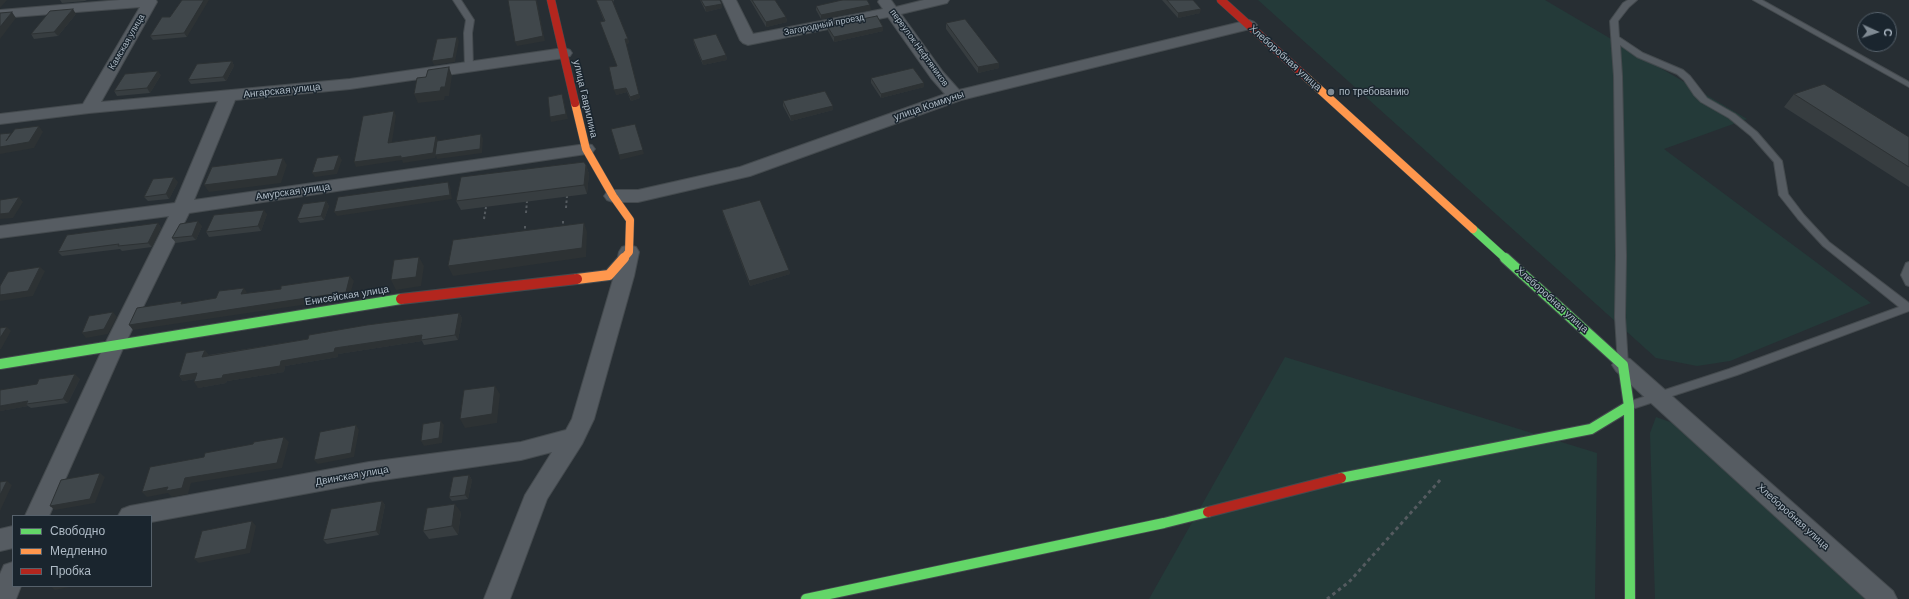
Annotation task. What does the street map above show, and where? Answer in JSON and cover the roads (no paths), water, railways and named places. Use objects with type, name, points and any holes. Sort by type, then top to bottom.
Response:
[{"type":"street","name":"улица Гаврилина","points":[[551,0],[586,149],[613,196]]},
{"type":"street","name":"Загородный проезд","points":[[729,0],[748,40],[888,6],[942,0]]},
{"type":"street","name":"Хлеборобная улица","points":[[1221,0],[1623,365],[1884,599]]},
{"type":"street","name":"Камская улица","points":[[0,14],[150,2],[89,108]]},
{"type":"street","name":"переулок Нефтяников","points":[[888,6],[937,75],[955,96]]},
{"type":"street","name":"улица Коммуны","points":[[613,196],[638,196],[744,172],[955,96],[1248,25]]},
{"type":"street","name":"Ангарская улица","points":[[0,119],[89,108],[350,84],[564,53]]},
{"type":"street","points":[[37,515],[114,346],[182,208],[228,96]]},
{"type":"street","name":"Амурская улица","points":[[0,232],[182,208],[586,149]]},
{"type":"street","points":[[497,599],[537,495],[574,437],[583,419],[624,276],[629,252],[630,220],[613,196]]},
{"type":"street","name":"Енисейская улица","points":[[0,364],[413,297],[609,275],[629,252]]},
{"type":"street","points":[[1623,365],[1629,406],[1630,599]]},
{"type":"street","points":[[806,599],[1164,523],[1318,483],[1591,429],[1629,406]]},
{"type":"street","name":"Двинская улица","points":[[135,515],[369,472],[521,451],[574,437]]},
{"type":"street","points":[[0,540],[12,538]]},
{"type":"street","points":[[3,599],[12,576]]},
{"type":"lane","points":[[458,0],[470,20],[468,33],[469,67]]},
{"type":"lane","points":[[1623,365],[1620,317],[1621,256],[1618,76],[1614,21],[1626,5],[1633,0]]},
{"type":"lane","points":[[1757,0],[1909,85]]},
{"type":"lane","points":[[1615,38],[1640,54],[1680,72],[1687,78],[1697,93],[1704,100],[1732,116],[1754,134],[1778,161],[1784,195],[1801,217],[1826,244],[1908,308]]},
{"type":"lane","points":[[1909,265],[1906,275],[1909,282]]},
{"type":"lane","points":[[1629,406],[1733,372],[1908,308]]},
{"type":"place","name":"по требованию","points":[[1331,92]]}]
